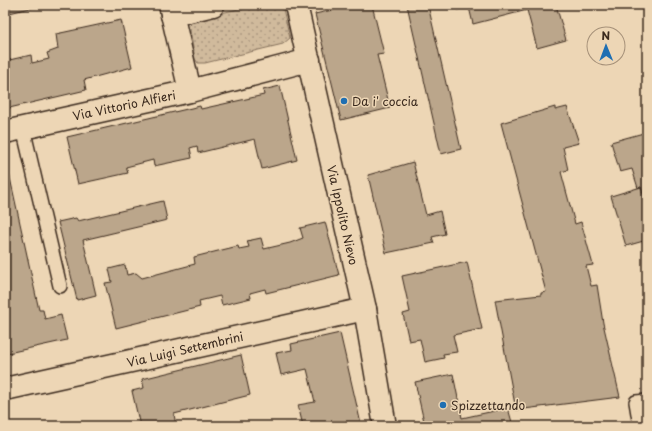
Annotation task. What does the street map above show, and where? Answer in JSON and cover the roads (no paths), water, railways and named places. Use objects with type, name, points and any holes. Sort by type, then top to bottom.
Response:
[{"type":"street","points":[[171,10],[213,5]]},
{"type":"street","name":"Via Ippolito Nievo","points":[[296,5],[365,309],[385,426]]},
{"type":"street","name":"Via Vittorio Alfieri","points":[[14,130],[190,91],[171,10]]},
{"type":"street","points":[[190,91],[309,60]]},
{"type":"street","name":"Via Luigi Settembrini","points":[[5,389],[365,309]]},
{"type":"lane","points":[[14,130],[60,286]]},
{"type":"lane","points":[[640,426],[636,402],[647,401]]},
{"type":"place","name":"Da i' coccia","points":[[344,101]]},
{"type":"place","name":"Spizzettando","points":[[443,405]]}]
